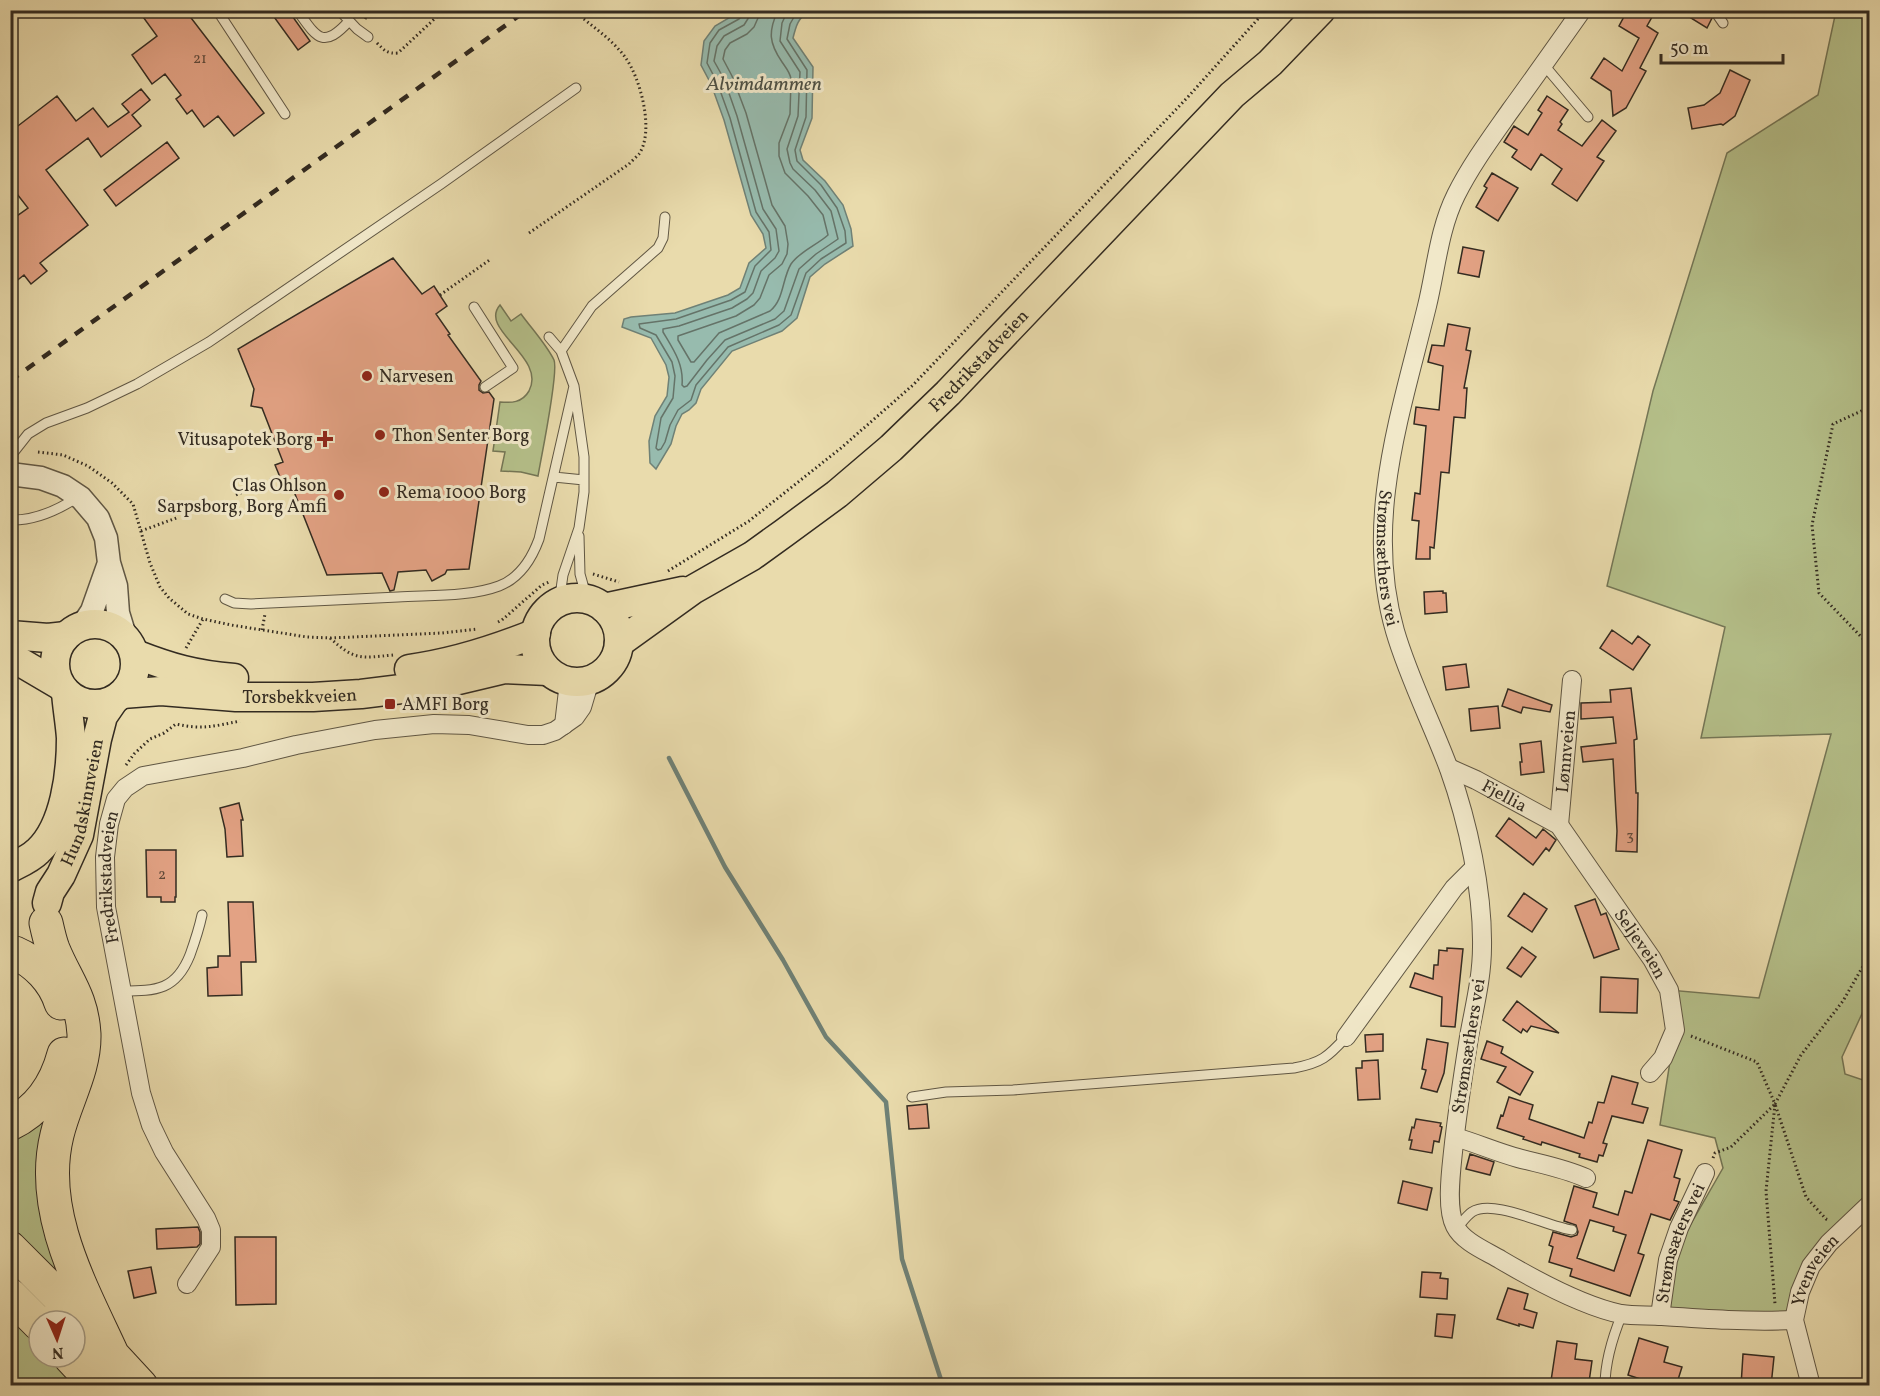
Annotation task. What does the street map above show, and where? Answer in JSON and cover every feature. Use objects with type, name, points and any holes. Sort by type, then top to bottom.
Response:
[{"type":"highway","points":[[47,913],[53,950],[77,999],[84,1035],[81,1063],[54,1151],[53,1169],[57,1216],[74,1268],[113,1356]]},
{"type":"highway","points":[[10,1124],[35,1108],[54,1083],[61,1066],[67,1036],[59,995],[50,981],[26,958],[13,953]]},
{"type":"highway","points":[[10,1248],[141,1386]]},
{"type":"highway","points":[[10,1295],[27,1312]]},
{"type":"highway","points":[[81,1369],[97,1386]]},
{"type":"main road","name":"Fredrikstadveien","points":[[1232,95],[1257,57],[1299,10]]},
{"type":"main road","name":"Fredrikstadveien","points":[[619,643],[694,589],[752,556],[837,494],[891,448],[948,393],[1232,95],[1270,63],[1321,10]]},
{"type":"main road","points":[[561,589],[573,599],[590,594],[613,618],[618,630],[619,643],[616,655],[602,674],[569,677],[540,660],[536,647],[536,633],[540,621],[561,589]]},
{"type":"main road","name":"Fredrikstadveien","points":[[590,594],[694,589]]},
{"type":"main road","points":[[10,635],[48,638],[93,624],[105,624],[116,629],[130,645],[136,665],[129,686],[118,697],[102,704],[88,704],[76,699],[64,689],[10,656]]},
{"type":"main road","points":[[64,689],[55,668],[56,656],[59,646],[74,631]]},
{"type":"main road","name":"Torsbekkveien","points":[[130,645],[161,664],[198,675],[289,680],[436,665],[501,647],[536,633]]},
{"type":"main road","name":"Torsbekkveien","points":[[118,697],[161,691],[236,697],[313,697],[361,694],[442,684],[505,669],[569,677]]},
{"type":"main road","name":"Hundskinnveien","points":[[10,869],[38,851],[55,829],[62,808],[71,737],[64,689]]},
{"type":"main road","name":"Hundskinnveien","points":[[13,953],[28,948],[44,930],[50,892],[61,875],[79,835],[103,716],[118,697]]},
{"type":"main road","points":[[10,869],[33,880],[42,890],[47,913]]},
{"type":"street","name":"Strømsæthers vei","points":[[1456,1229],[1452,1218],[1450,1182],[1482,950],[1480,907],[1468,836],[1449,768],[1408,671],[1394,628],[1382,557],[1382,523],[1386,483],[1394,439],[1428,303],[1445,222],[1465,178],[1582,10]]},
{"type":"street","points":[[11,473],[41,478],[63,486],[79,496],[98,518],[106,538],[109,563],[116,586],[118,613],[130,645]]},
{"type":"street","points":[[74,631],[92,611],[109,563]]},
{"type":"street","name":"Fredrikstadveien","points":[[187,1284],[211,1247],[211,1230],[206,1218],[164,1152],[151,1125],[141,1093],[106,907],[105,857],[109,824],[116,799],[125,788],[143,776],[375,730],[434,724],[470,725],[528,735],[543,735],[564,725],[569,677]]},
{"type":"street","name":"Lønnveien","points":[[1560,825],[1572,680]]},
{"type":"street","name":"Fjellia","points":[[1449,768],[1560,825]]},
{"type":"street","name":"Seljeveien","points":[[1560,825],[1652,959],[1669,990],[1675,1030]]},
{"type":"street","points":[[1346,1037],[1454,888],[1474,868]]},
{"type":"street","points":[[1650,1073],[1663,1058],[1675,1030]]},
{"type":"street","name":"Strømsæthers vei","points":[[1455,1137],[1586,1178]]},
{"type":"street","name":"Strømsæters vei","points":[[1660,1316],[1668,1260],[1679,1228],[1705,1173]]},
{"type":"street","name":"Yvenveien","points":[[1811,1386],[1794,1320],[1800,1292],[1811,1266],[1828,1243],[1869,1204]]},
{"type":"street","points":[[1456,1229],[1471,1243],[1528,1276],[1584,1302],[1622,1314],[1727,1321],[1794,1320]]},
{"type":"lane","points":[[10,15],[17,10]]},
{"type":"lane","points":[[217,10],[285,114]]},
{"type":"lane","points":[[297,10],[315,34],[321,38],[339,33],[349,21]]},
{"type":"lane","points":[[339,10],[369,37]]},
{"type":"lane","points":[[1714,10],[1723,23]]},
{"type":"lane","points":[[1544,64],[1588,117]]},
{"type":"lane","points":[[11,473],[13,453],[28,434],[46,423],[87,408],[137,384],[209,342],[422,197],[576,88]]},
{"type":"lane","points":[[561,351],[592,306],[658,248],[663,238],[665,218]]},
{"type":"lane","points":[[474,307],[513,368],[485,387]]},
{"type":"lane","points":[[549,337],[561,351],[574,386],[582,434],[584,492],[579,528],[561,589]]},
{"type":"lane","points":[[225,599],[234,603],[267,604],[445,595],[500,586],[518,574],[532,557],[540,538],[574,386]]},
{"type":"lane","points":[[554,477],[584,480]]},
{"type":"lane","points":[[10,520],[25,520],[63,507],[79,496]]},
{"type":"lane","points":[[579,528],[590,594]]},
{"type":"lane","points":[[122,991],[146,991],[171,984],[180,975],[199,931],[202,915]]},
{"type":"lane","points":[[912,1097],[946,1092],[1012,1090],[1294,1068],[1329,1056],[1346,1037]]},
{"type":"lane","points":[[1456,1229],[1472,1211],[1492,1208],[1529,1216],[1560,1228],[1572,1230]]},
{"type":"lane","points":[[1605,1386],[1614,1333],[1622,1314]]},
{"type":"path","points":[[369,37],[390,54],[398,53],[444,10]]},
{"type":"path","points":[[529,233],[629,164],[640,153],[643,144],[645,107],[638,84],[625,57],[610,41],[573,10]]},
{"type":"path","points":[[663,574],[748,521],[841,448],[913,384],[1187,98],[1266,10]]},
{"type":"path","points":[[440,295],[491,259]]},
{"type":"path","points":[[1869,406],[1833,424],[1812,525],[1819,593],[1869,646]]},
{"type":"path","points":[[38,452],[63,455],[88,466],[112,483],[133,504],[150,563],[160,587],[188,614],[231,626],[307,638],[442,633],[482,629]]},
{"type":"path","points":[[270,480],[280,477]]},
{"type":"path","points":[[236,495],[256,486]]},
{"type":"path","points":[[198,509],[218,501]]},
{"type":"path","points":[[141,531],[179,517]]},
{"type":"path","points":[[590,594],[593,574],[617,582],[628,582]]},
{"type":"path","points":[[492,624],[502,620],[542,585],[561,589]]},
{"type":"path","points":[[183,655],[203,619]]},
{"type":"path","points":[[330,638],[351,656],[361,658],[403,655]]},
{"type":"path","points":[[125,788],[119,781],[123,770],[134,754],[150,739],[176,724],[190,728],[206,728],[246,719]]},
{"type":"path","points":[[1705,1173],[1715,1152],[1731,1147],[1775,1104],[1801,1055],[1843,1001],[1869,954]]},
{"type":"path","points":[[1675,1030],[1757,1062],[1775,1104],[1806,1197],[1826,1219],[1847,1224]]},
{"type":"path","points":[[1775,1104],[1766,1191],[1775,1321]]},
{"type":"green space","points":[[1836,11],[1869,11],[1870,1005],[1866,1005],[1842,1057],[1845,1074],[1869,1082],[1869,1204],[1829,1243],[1794,1320],[1660,1316],[1680,1243],[1723,1168],[1715,1138],[1660,1125],[1675,1030],[1669,990],[1759,998],[1831,734],[1701,738],[1725,627],[1607,586],[1653,391],[1727,153],[1818,95]]},
{"type":"green space","points":[[500,305],[511,321],[521,314],[554,360],[552,397],[538,476],[501,471],[505,452],[493,451],[500,402],[512,402],[523,398],[529,391],[532,379],[529,367],[522,355],[498,324],[496,314]]},
{"type":"green space","points":[[49,1103],[70,1285],[11,1227],[11,1136]]},
{"type":"green space","points":[[10,1317],[27,1335],[27,1369],[59,1369],[74,1385],[11,1385]]},
{"type":"water","name":"Alvimdammen","points":[[739,10],[809,11],[802,16],[793,38],[813,67],[812,118],[800,150],[803,160],[825,181],[843,205],[851,229],[853,246],[810,277],[797,318],[782,331],[732,351],[701,389],[696,403],[682,414],[671,444],[656,469],[650,463],[649,441],[655,416],[667,396],[669,377],[666,365],[651,338],[622,327],[624,319],[675,313],[728,295],[740,288],[749,263],[766,248],[763,234],[751,215],[724,120],[711,84],[701,65],[704,41],[715,26]]},
{"type":"building","points":[[138,10],[185,10],[264,113],[234,136],[218,116],[204,127],[192,110],[187,114],[176,99],[181,95],[165,74],[152,84],[132,55],[157,36]]},
{"type":"building","points":[[269,10],[288,10],[310,41],[298,50]]},
{"type":"building","points":[[1635,10],[1656,10],[1647,26],[1658,33],[1640,68],[1646,71],[1626,108],[1613,116],[1611,91],[1591,78],[1604,58],[1622,71],[1639,38],[1619,26],[1626,13],[1632,16]]},
{"type":"building","points":[[1678,10],[1707,10],[1712,18],[1707,28]]},
{"type":"building","points":[[1730,70],[1750,80],[1735,116],[1723,125],[1692,129],[1688,108],[1704,105],[1720,93]]},
{"type":"building","points":[[141,89],[150,100],[132,115],[141,126],[101,157],[88,138],[46,170],[88,225],[40,263],[47,271],[31,284],[24,275],[10,286],[10,221],[28,208],[10,185],[10,132],[57,96],[76,121],[93,108],[108,127],[129,112],[122,104]]},
{"type":"building","points":[[1547,96],[1568,110],[1558,130],[1582,146],[1602,120],[1616,131],[1597,157],[1604,161],[1577,201],[1552,184],[1562,169],[1541,154],[1531,170],[1512,157],[1517,150],[1504,142],[1514,126],[1528,135],[1542,113],[1538,110]]},
{"type":"building","points":[[167,142],[179,158],[116,206],[104,190]]},
{"type":"building","points":[[1492,173],[1518,188],[1498,221],[1476,207],[1487,188],[1484,186]]},
{"type":"building","points":[[1463,247],[1484,251],[1479,277],[1458,273]]},
{"type":"building","name":"Thon Senter Borg","points":[[393,258],[422,294],[434,286],[447,306],[436,314],[481,381],[479,390],[483,393],[489,392],[494,399],[469,569],[447,570],[445,574],[432,581],[426,570],[398,572],[394,590],[390,591],[382,573],[327,575],[291,484],[284,487],[275,465],[283,462],[262,408],[251,406],[254,389],[238,349]]},
{"type":"building","points":[[1448,324],[1470,328],[1466,350],[1471,351],[1464,388],[1467,388],[1465,418],[1454,417],[1449,473],[1441,472],[1434,548],[1430,547],[1430,559],[1416,559],[1419,521],[1412,520],[1415,493],[1420,494],[1426,426],[1414,424],[1416,407],[1439,410],[1443,366],[1428,362],[1432,345],[1444,346]]},
{"type":"building","points":[[1443,591],[1446,593],[1447,612],[1425,614],[1424,592]]},
{"type":"building","points":[[1612,630],[1632,644],[1638,636],[1650,645],[1633,670],[1600,648]]},
{"type":"building","points":[[1466,664],[1469,687],[1446,690],[1443,667]]},
{"type":"building","points":[[1631,688],[1637,739],[1634,740],[1636,793],[1638,793],[1637,852],[1616,851],[1613,759],[1583,762],[1581,747],[1616,743],[1613,717],[1581,719],[1581,703],[1611,702],[1610,690]]},
{"type":"building","points":[[1508,689],[1552,705],[1550,712],[1523,707],[1521,713],[1502,706]]},
{"type":"building","points":[[1498,706],[1500,728],[1471,731],[1469,709]]},
{"type":"building","points":[[1541,741],[1544,772],[1521,775],[1520,744]]},
{"type":"building","points":[[239,803],[243,820],[241,820],[243,856],[227,857],[225,829],[220,808]]},
{"type":"building","points":[[1509,818],[1536,838],[1543,829],[1556,840],[1549,851],[1546,848],[1533,865],[1496,836]]},
{"type":"building","points":[[146,850],[176,850],[175,902],[161,902],[161,897],[147,897]]},
{"type":"building","points":[[1524,893],[1547,909],[1532,932],[1508,916]]},
{"type":"building","points":[[1595,899],[1601,915],[1606,913],[1619,949],[1594,958],[1575,906]]},
{"type":"building","points":[[228,902],[253,902],[256,962],[241,962],[242,995],[208,996],[207,968],[218,967],[218,956],[230,956]]},
{"type":"building","points":[[1522,947],[1536,957],[1521,977],[1507,968]]},
{"type":"building","points":[[1447,948],[1463,949],[1455,1027],[1441,1026],[1442,997],[1410,987],[1415,973],[1433,979],[1434,965],[1438,965],[1439,950],[1447,951]]},
{"type":"building","points":[[1601,977],[1638,979],[1637,1013],[1600,1012]]},
{"type":"building","points":[[1517,1001],[1559,1033],[1531,1026],[1527,1032],[1523,1029],[1521,1033],[1503,1020]]},
{"type":"building","points":[[1383,1034],[1383,1051],[1366,1052],[1365,1035]]},
{"type":"building","points":[[1427,1039],[1448,1043],[1444,1073],[1437,1092],[1421,1088],[1426,1070],[1422,1069]]},
{"type":"building","points":[[1487,1041],[1503,1047],[1501,1053],[1533,1072],[1520,1095],[1497,1082],[1506,1067],[1481,1059]]},
{"type":"building","points":[[1378,1060],[1380,1099],[1358,1100],[1356,1068],[1362,1068],[1362,1061]]},
{"type":"building","points":[[1612,1076],[1638,1083],[1632,1104],[1648,1108],[1643,1123],[1612,1116],[1603,1143],[1607,1144],[1603,1156],[1599,1155],[1597,1162],[1579,1157],[1580,1154],[1542,1142],[1541,1145],[1497,1128],[1509,1097],[1533,1105],[1529,1119],[1584,1138],[1589,1122],[1592,1123],[1598,1102],[1604,1103]]},
{"type":"building","points":[[927,1104],[929,1128],[909,1129],[907,1106]]},
{"type":"building","points":[[1416,1119],[1441,1123],[1439,1142],[1434,1141],[1432,1153],[1410,1149],[1412,1140],[1409,1140]]},
{"type":"building","points":[[1648,1140],[1682,1150],[1674,1177],[1680,1179],[1674,1200],[1679,1202],[1670,1220],[1651,1214],[1638,1253],[1644,1255],[1630,1296],[1570,1276],[1572,1269],[1549,1262],[1553,1247],[1549,1245],[1553,1232],[1571,1237],[1577,1235],[1578,1232],[1576,1225],[1564,1221],[1574,1186],[1597,1193],[1593,1207],[1618,1215],[1625,1191],[1632,1193]],"holes":[[[1590,1220],[1614,1227],[1613,1231],[1626,1235],[1614,1271],[1577,1258]]]},
{"type":"building","points":[[1470,1154],[1494,1162],[1490,1175],[1466,1169]]},
{"type":"building","points":[[1403,1181],[1432,1188],[1427,1210],[1398,1203]]},
{"type":"building","points":[[198,1227],[200,1244],[197,1247],[157,1249],[156,1229]]},
{"type":"building","points":[[235,1237],[276,1237],[276,1304],[236,1305]]},
{"type":"building","points":[[151,1267],[156,1293],[134,1298],[128,1271]]},
{"type":"building","points":[[1422,1272],[1441,1273],[1440,1278],[1448,1279],[1447,1299],[1420,1297]]},
{"type":"building","points":[[1508,1288],[1528,1294],[1524,1309],[1537,1313],[1533,1328],[1497,1319]]},
{"type":"building","points":[[1437,1314],[1455,1315],[1452,1338],[1435,1336]]},
{"type":"building","points":[[1639,1338],[1668,1347],[1664,1362],[1682,1367],[1676,1386],[1662,1386],[1628,1375]]},
{"type":"building","points":[[1557,1341],[1577,1344],[1575,1359],[1592,1361],[1589,1382],[1571,1379],[1570,1384],[1551,1381]]},
{"type":"building","points":[[1743,1354],[1774,1357],[1771,1386],[1741,1386]]},
{"type":"waterway","points":[[669,758],[725,867],[783,960],[826,1037],[886,1102],[902,1259],[943,1386]]},
{"type":"railway","points":[[10,381],[527,10]]},
{"type":"place","name":"Narvesen","points":[[367,376]]},
{"type":"place","name":"Thon Senter Borg","points":[[380,435]]},
{"type":"place","name":"Vitusapotek Borg","points":[[325,439]]},
{"type":"place","name":"Rema 1000 Borg","points":[[384,492]]},
{"type":"place","name":"Clas Ohlson Sarpsborg, Borg Amfi","points":[[339,495]]},
{"type":"place","name":"AMFI Borg","points":[[390,704]]}]
